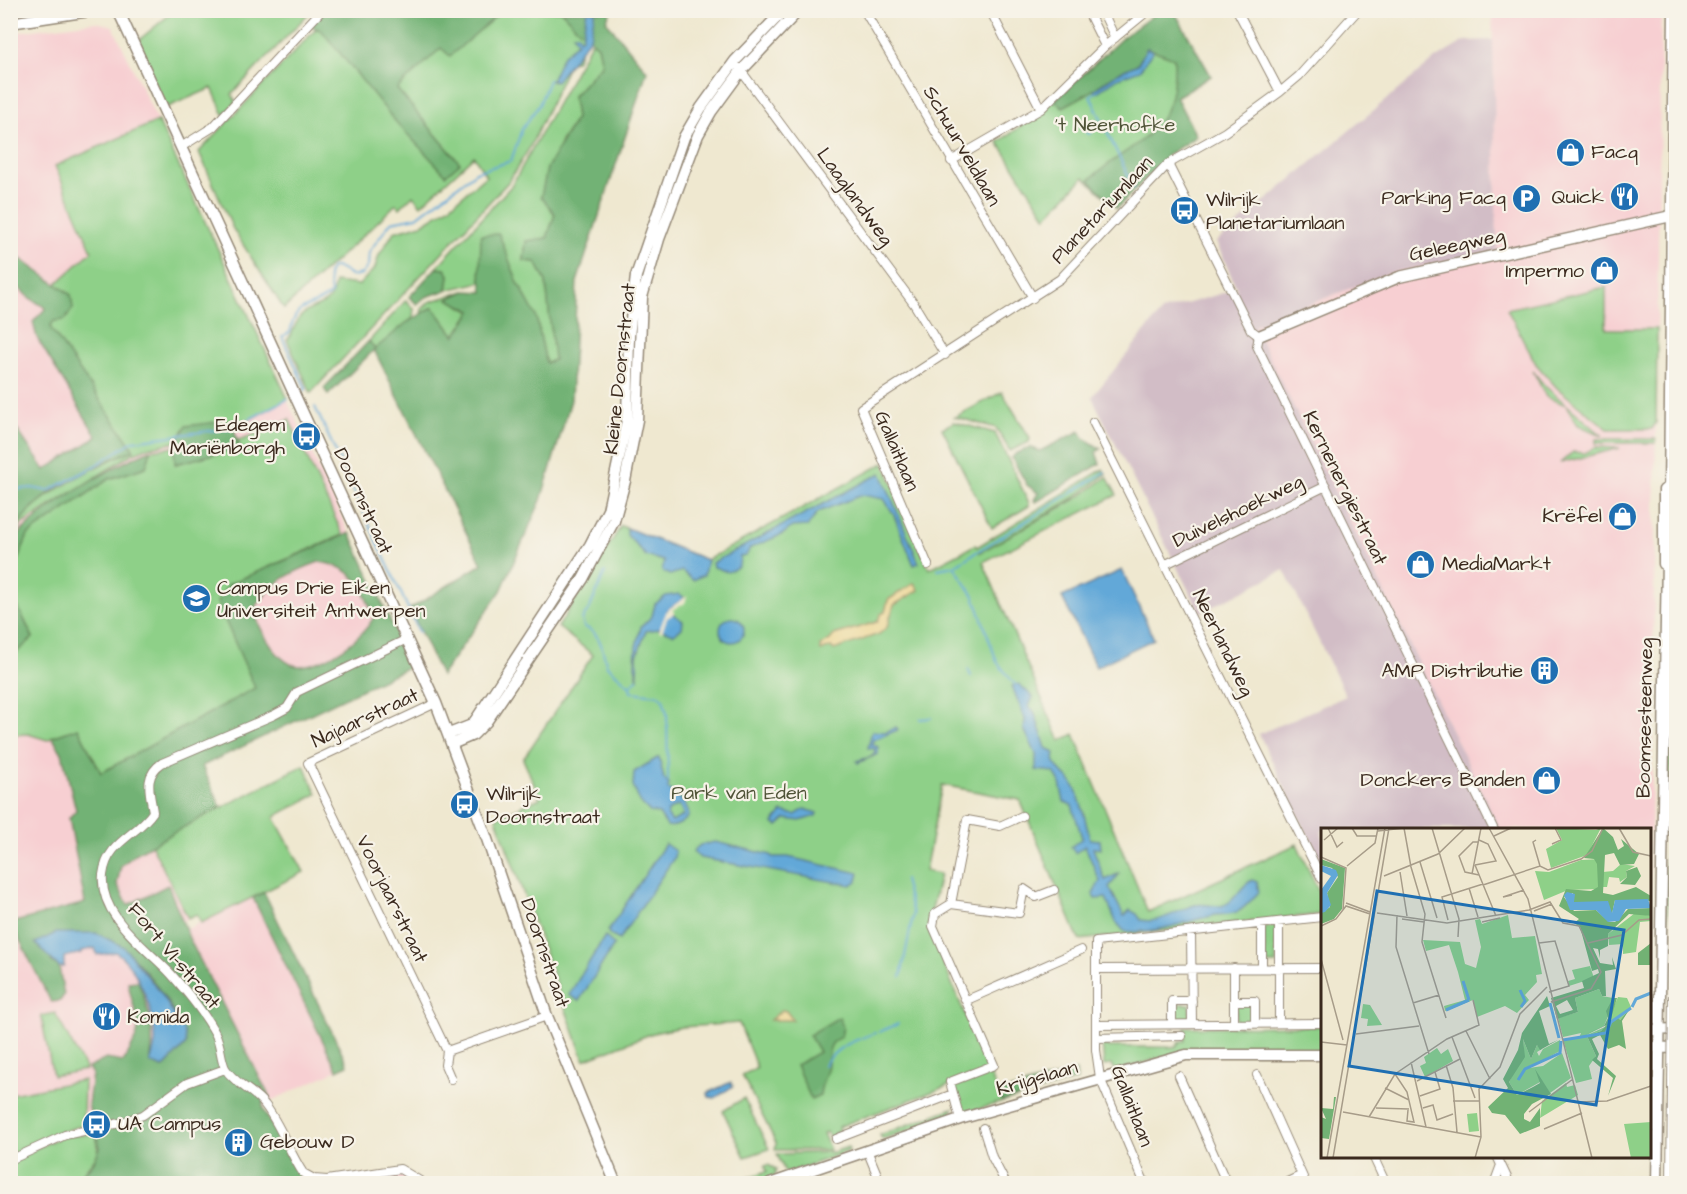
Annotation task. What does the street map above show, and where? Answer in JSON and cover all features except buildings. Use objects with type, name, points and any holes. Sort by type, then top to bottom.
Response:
[{"type":"highway","points":[[1669,489],[1672,502],[1677,738]]},
{"type":"highway","points":[[1674,1184],[1677,995]]},
{"type":"street","points":[[10,22],[96,10]]},
{"type":"street","name":"Doornstraat","points":[[118,10],[436,703],[547,1016],[616,1184]]},
{"type":"street","points":[[181,147],[213,127],[322,10]]},
{"type":"street","name":"Kleine Doornstraat","points":[[450,739],[473,735],[486,722],[583,579],[614,521],[626,481],[637,420],[639,327],[642,297],[649,270],[698,135],[717,94],[784,10]]},
{"type":"street","name":"Kleine Doornstraat","points":[[738,66],[799,10]]},
{"type":"street","name":"Schuurveldlaan","points":[[864,10],[1033,298]]},
{"type":"street","points":[[990,10],[1041,109]]},
{"type":"street","points":[[1087,10],[1105,46]]},
{"type":"street","points":[[1102,10],[1115,38]]},
{"type":"street","points":[[951,161],[1041,109],[1105,46],[1149,10]]},
{"type":"street","points":[[1237,10],[1280,92]]},
{"type":"street","name":"Planetariumlaan","points":[[945,355],[1060,279],[1168,164],[1225,132],[1280,92],[1299,76],[1358,10]]},
{"type":"street","name":"Boomsesteenweg","points":[[1657,1184],[1654,1030],[1660,979],[1669,489],[1668,358],[1674,10]]},
{"type":"street","name":"Laaglandweg","points":[[738,66],[914,304],[945,355]]},
{"type":"street","name":"Kernenergiestraat","points":[[1168,164],[1251,330],[1259,336],[1257,346],[1493,828]]},
{"type":"street","name":"Geleegweg","points":[[1259,336],[1399,277],[1671,216]]},
{"type":"street","name":"Gallaitlaan","points":[[928,565],[861,408],[945,355]]},
{"type":"street","name":"Boomsesteenweg","points":[[1666,578],[1663,547],[1664,428],[1668,358]]},
{"type":"street","name":"Neerlandweg","points":[[1093,422],[1321,875]]},
{"type":"street","name":"Duivelshoekweg","points":[[1164,565],[1326,486]]},
{"type":"street","name":"Fort VI-straat","points":[[225,1069],[215,1033],[202,1012],[171,974],[124,927],[105,892],[103,875],[107,863],[116,846],[126,835],[146,822],[153,813],[148,778],[153,769],[162,763],[274,715],[287,708],[297,692],[407,639]]},
{"type":"street","name":"Najaarstraat","points":[[308,763],[436,703]]},
{"type":"street","name":"Voorjaarstraat","points":[[308,763],[447,1051],[445,1065],[451,1079]]},
{"type":"street","points":[[951,904],[967,820],[1000,826],[1022,816]]},
{"type":"street","points":[[960,1119],[950,1082],[994,1065],[933,926],[935,914],[951,904],[1019,914],[1024,889],[1036,897],[1054,890]]},
{"type":"street","points":[[1192,1024],[1191,932],[1321,917]]},
{"type":"street","points":[[1279,922],[1279,1023]]},
{"type":"street","points":[[1262,924],[1262,968]]},
{"type":"street","name":"Gallaitlaan","points":[[1145,1184],[1100,1078],[1096,1038],[1096,942],[1191,932]]},
{"type":"street","points":[[967,1000],[1081,950]]},
{"type":"street","points":[[1234,968],[1234,1023]]},
{"type":"street","points":[[1096,969],[1321,968]]},
{"type":"street","points":[[1660,979],[1669,996],[1677,1000]]},
{"type":"street","points":[[1172,1024],[1172,1001],[1192,1001]]},
{"type":"street","points":[[1234,1001],[1255,1001],[1255,1023]]},
{"type":"street","points":[[447,1051],[547,1016]]},
{"type":"street","points":[[1096,1025],[1321,1023]]},
{"type":"street","points":[[1654,1030],[1677,1029]]},
{"type":"street","name":"Krijgslaan","points":[[1096,1038],[1182,1036]]},
{"type":"street","points":[[1654,1048],[1677,1048]]},
{"type":"street","name":"Krijgslaan","points":[[770,1184],[960,1119],[1186,1055],[1321,1055]]},
{"type":"street","points":[[10,1160],[65,1135],[120,1123],[143,1115],[187,1083],[225,1069],[267,1107],[303,1173],[314,1179],[327,1180],[400,1169],[425,1184]]},
{"type":"street","points":[[1257,1075],[1304,1179],[1283,1184]]},
{"type":"street","points":[[1179,1076],[1227,1184]]},
{"type":"street","points":[[836,1139],[953,1094]]},
{"type":"street","points":[[982,1128],[992,1158],[1006,1184]]},
{"type":"street","points":[[867,1150],[881,1184]]},
{"type":"street","points":[[1373,1158],[1386,1184]]},
{"type":"street","points":[[1494,1184],[1499,1161]]},
{"type":"street","points":[[1499,1161],[1510,1184]]},
{"type":"shaded area","points":[[1492,11],[1661,11],[1651,845],[1651,828],[1500,828],[1254,326],[1389,273],[1497,251]]},
{"type":"shaded area","name":"Campus Drie Eiken Universiteit Antwerpen","points":[[95,22],[113,26],[411,666],[202,766],[221,807],[151,844],[188,918],[183,921],[187,929],[264,892],[348,1065],[271,1101],[263,1109],[299,1176],[315,1183],[11,1183],[10,33]]},
{"type":"shaded area","points":[[1493,40],[1497,251],[1389,273],[1254,326],[1500,828],[1321,828],[1321,863],[1259,734],[1346,696],[1284,570],[1200,613],[1092,397],[1162,311],[1237,289],[1216,242],[1435,59],[1465,41]]},
{"type":"shaded area","points":[[401,1175],[416,1183],[328,1184],[338,1183]]},
{"type":"green space","points":[[174,11],[311,11],[232,94],[236,102],[224,115],[212,88],[163,109],[134,44]]},
{"type":"green space","points":[[322,11],[502,11],[450,56],[441,48],[397,89],[460,163],[446,175],[395,121],[322,31],[309,25]]},
{"type":"green space","points":[[502,11],[561,11],[587,36],[576,61],[570,62],[530,147],[509,181],[311,393],[287,340],[299,319],[307,311],[326,302],[333,291],[335,282],[359,285],[375,268],[379,255],[394,232],[422,224],[449,207],[486,176],[474,156],[421,205],[413,195],[400,208],[396,204],[284,309],[233,229],[199,152],[317,28],[322,31],[442,47],[450,55]]},
{"type":"green space","points":[[561,11],[611,11],[606,21],[647,71],[577,282],[571,400],[541,500],[501,591],[441,676],[410,609],[482,564],[374,350],[328,395],[324,388],[369,341],[375,349],[406,323],[433,307],[455,336],[472,311],[448,299],[465,291],[483,292],[480,272],[481,235],[499,234],[518,283],[536,316],[546,363],[554,360],[546,282],[536,262],[524,261],[526,241],[547,238],[555,214],[541,197],[547,168],[576,118],[573,96],[602,64],[598,46]]},
{"type":"green space","name":"'t Neerhofke","points":[[1159,11],[1174,11],[1211,76],[1176,97],[1196,136],[1169,154],[1117,208],[1084,177],[1046,217],[998,142],[1040,111],[1118,43]]},
{"type":"green space","points":[[1159,11],[1174,11],[1211,76],[1176,97],[1196,136],[1169,154],[1117,208],[1089,180],[1138,143],[1161,120],[1169,104],[1173,84],[1174,58],[1147,48],[1138,64],[1118,73],[1087,94],[1063,107],[1055,101],[1123,37]]},
{"type":"green space","points":[[592,41],[598,46],[602,64],[573,96],[576,118],[561,141],[541,196],[555,214],[547,238],[526,242],[524,261],[536,262],[546,282],[555,360],[546,363],[536,316],[518,283],[481,236],[481,282],[447,290],[449,275],[445,269],[436,268],[512,185]]},
{"type":"green space","points":[[158,121],[288,399],[249,420],[186,426],[177,442],[147,448],[132,454],[22,524],[11,542],[15,528],[42,501],[81,475],[133,450],[49,327],[71,295],[56,284],[92,251],[55,166]]},
{"type":"green space","points":[[11,252],[71,295],[73,308],[65,320],[54,321],[50,327],[134,450],[82,473],[48,494],[33,507],[11,536],[11,421],[45,470],[97,437],[37,338],[33,322],[46,308],[28,297],[11,280]]},
{"type":"green space","points":[[436,268],[445,269],[449,275],[447,290],[426,297],[417,304],[409,297]]},
{"type":"green space","points":[[1606,287],[1606,329],[1657,329],[1656,423],[1652,429],[1608,429],[1557,388],[1536,364],[1507,309]]},
{"type":"green space","points":[[465,291],[449,299],[471,312],[455,336],[433,307],[421,314],[422,309],[429,302]]},
{"type":"green space","points":[[406,300],[414,309],[413,318],[374,350],[369,341]]},
{"type":"green space","points":[[1533,371],[1545,386],[1603,436],[1578,425],[1566,405],[1546,397]]},
{"type":"green space","points":[[1002,392],[1030,438],[1029,442],[1010,451],[996,428],[955,417]]},
{"type":"green space","points":[[289,419],[343,535],[229,584],[255,688],[101,773],[78,728],[47,740],[28,734],[11,735],[10,657],[33,637],[10,591],[11,577],[28,535],[109,479],[146,467],[151,450],[174,447],[176,464],[239,447],[238,440],[277,427]]},
{"type":"green space","points":[[232,420],[239,448],[175,464],[174,447],[186,426]]},
{"type":"green space","points":[[954,422],[995,433],[1029,506],[992,528],[942,428]]},
{"type":"green space","points":[[1080,431],[1084,438],[1101,449],[1096,452],[1100,464],[1036,502],[1034,500],[1038,493],[1027,485],[1012,458],[1015,454],[1030,447],[1040,451]]},
{"type":"green space","points":[[1596,439],[1656,439],[1656,443],[1596,443]]},
{"type":"green space","points":[[1596,447],[1620,448],[1560,463],[1573,452],[1585,453]]},
{"type":"green space","points":[[151,450],[146,467],[109,479],[28,535],[11,577],[12,545],[34,520],[97,477]]},
{"type":"green space","name":"Park van Eden","points":[[884,463],[929,569],[975,545],[977,547],[1103,469],[1106,474],[1074,498],[979,553],[1076,499],[1107,477],[1117,495],[983,562],[1060,741],[1074,734],[1148,912],[1297,844],[1321,897],[1321,914],[1079,940],[1020,800],[942,785],[925,871],[940,874],[928,927],[1002,1102],[966,1113],[961,1110],[953,1084],[838,1127],[839,1131],[834,1133],[835,1137],[830,1139],[827,1132],[823,1133],[830,1150],[775,1150],[776,1143],[742,1075],[757,1068],[739,1023],[682,1027],[653,1033],[584,1060],[496,818],[540,798],[523,759],[593,655],[558,627],[621,526],[707,560]]},
{"type":"green space","points":[[350,533],[411,666],[202,766],[221,807],[137,853],[121,866],[117,884],[128,905],[168,885],[189,938],[270,1098],[263,1102],[263,1109],[299,1176],[315,1183],[75,1183],[93,1163],[100,1148],[88,1105],[92,1074],[88,1068],[106,1059],[123,1062],[136,1038],[138,1022],[128,982],[138,981],[148,1011],[152,1031],[150,1063],[163,1068],[186,1044],[178,1020],[162,994],[143,969],[115,942],[96,933],[51,961],[59,967],[64,995],[60,1001],[51,1002],[11,923],[85,903],[69,818],[76,810],[62,753],[52,737],[78,728],[101,773],[255,688],[217,602],[229,584]],"holes":[[[319,562],[341,568],[355,579],[374,617],[361,634],[333,655],[312,664],[293,665],[285,661],[271,645],[260,626],[254,609],[275,585],[298,570]]]},
{"type":"green space","points":[[10,591],[33,638],[11,657],[10,657]]},
{"type":"green space","points":[[1673,646],[1667,941],[1664,941],[1669,648]]},
{"type":"green space","points":[[304,765],[317,794],[274,817],[304,872],[201,923],[197,914],[188,918],[151,844]]},
{"type":"green space","points":[[264,892],[348,1065],[337,1070],[253,898]]},
{"type":"green space","points":[[1276,926],[1276,964],[1265,964],[1264,927]]},
{"type":"green space","points":[[1252,1003],[1252,1021],[1236,1022],[1236,1004]]},
{"type":"green space","points":[[1174,1004],[1190,1004],[1190,1022],[1174,1022]]},
{"type":"green space","points":[[55,1013],[86,1070],[53,1076],[41,1016]]},
{"type":"green space","points":[[839,1017],[843,1027],[841,1037],[830,1047],[820,1095],[811,1099],[796,1065],[819,1052],[809,1035]]},
{"type":"green space","points":[[1321,1026],[1321,1052],[1185,1051],[1116,1071],[1111,1065],[1104,1066],[1102,1041],[1106,1041],[1106,1047],[1176,1047],[1180,1041],[1185,1041],[1185,1027]]},
{"type":"green space","points":[[1076,1071],[1077,1080],[1002,1102],[999,1093]]},
{"type":"green space","points":[[84,1080],[83,1125],[58,1133],[11,1155],[11,1094]]},
{"type":"green space","points":[[744,1098],[769,1149],[745,1157],[723,1111]]},
{"type":"green space","points":[[953,1108],[951,1117],[882,1139],[880,1135]]},
{"type":"green space","points":[[96,1134],[99,1153],[75,1183],[11,1183],[10,1160],[65,1135]]},
{"type":"green space","points":[[848,1147],[849,1151],[790,1172],[785,1172],[777,1154],[833,1152]]},
{"type":"green space","points":[[765,1166],[776,1169],[774,1178],[757,1183],[731,1184],[767,1171]]},
{"type":"sand","points":[[914,583],[919,590],[894,605],[887,627],[879,634],[834,650],[831,647],[821,651],[820,646],[834,635],[877,622],[881,614],[885,612],[888,600]]},
{"type":"sand","points":[[782,1010],[786,1011],[793,1020],[770,1020]]},
{"type":"water","points":[[587,11],[595,11],[590,38],[556,81],[551,81],[562,57],[577,42],[573,34],[577,34],[580,39],[582,37]]},
{"type":"water","points":[[1147,48],[1153,51],[1140,70],[1118,78],[1096,93],[1094,90],[1118,73],[1138,64]]},
{"type":"water","points":[[881,473],[919,563],[914,565],[893,513],[884,499],[862,495],[818,512],[808,526],[792,527],[783,534],[750,548],[746,556],[740,557],[739,566],[730,571],[713,567],[712,563]]},
{"type":"water","points":[[627,528],[707,560],[704,575],[693,580],[682,571],[670,575],[662,571],[664,561],[646,556],[627,535]]},
{"type":"water","points":[[1122,570],[1154,639],[1096,667],[1062,597]]},
{"type":"water","points":[[679,594],[685,598],[667,610],[683,621],[682,628],[674,634],[659,629],[646,631],[637,656],[638,679],[635,666],[636,646],[641,627],[652,616],[655,604],[666,596]]},
{"type":"water","points":[[732,618],[737,619],[743,625],[743,635],[737,641],[732,642],[727,641],[721,635],[720,630],[721,625],[727,619]]},
{"type":"water","points":[[1019,684],[1033,697],[1029,707],[1034,711],[1046,748],[1055,753],[1056,765],[1074,785],[1090,839],[1100,840],[1101,849],[1093,848],[1105,880],[1120,873],[1109,887],[1124,916],[1130,910],[1141,920],[1149,921],[1169,916],[1195,905],[1224,905],[1252,880],[1257,882],[1259,892],[1244,907],[1233,913],[1148,931],[1124,931],[1116,922],[1106,898],[1095,899],[1093,894],[1100,881],[1085,846],[1075,853],[1071,847],[1082,838],[1072,805],[1064,802],[1060,783],[1054,772],[1036,770],[1036,754],[1024,729],[1025,719],[1012,686]]},
{"type":"water","points":[[896,727],[898,730],[873,740],[872,744],[878,747],[878,754],[858,763],[857,761],[870,757],[875,752],[875,749],[868,748],[872,731],[886,732]]},
{"type":"water","points":[[659,757],[664,779],[669,783],[668,789],[682,800],[689,816],[679,824],[667,826],[659,814],[650,812],[640,802],[633,786],[634,772]],"holes":[[[679,805],[684,815],[672,822],[667,815],[669,810]]]},
{"type":"water","points":[[805,809],[817,813],[816,816],[800,821],[786,819],[778,826],[773,823],[782,812],[795,815]]},
{"type":"water","points":[[715,842],[772,857],[788,857],[859,873],[857,881],[851,885],[700,858],[693,851],[700,845]]},
{"type":"water","points":[[665,844],[675,851],[674,858],[619,940],[608,931]]},
{"type":"water","points":[[56,933],[96,933],[124,947],[161,993],[184,1031],[186,1044],[163,1068],[150,1063],[155,1040],[152,1016],[144,992],[132,969],[116,952],[97,955],[95,948],[64,957],[64,967],[59,967],[35,943]]},
{"type":"water","points":[[605,936],[614,945],[579,1001],[569,995]]},
{"type":"water","points":[[731,1082],[733,1086],[715,1098],[709,1097],[708,1093]]},
{"type":"pier","points":[[687,596],[685,603],[672,610],[675,613],[667,618],[662,632],[659,631],[667,610]]},
{"type":"waterway","points":[[303,391],[306,389],[282,337],[290,332],[296,315],[300,311],[331,294],[328,274],[332,268],[336,267],[353,276],[362,274],[368,266],[369,252],[391,222],[417,217],[476,172],[511,161],[522,129],[539,105],[549,80]]},
{"type":"waterway","points":[[1097,91],[1090,96],[1134,188]]},
{"type":"waterway","points":[[1082,126],[1089,134],[1092,132]]},
{"type":"waterway","points":[[10,490],[32,488],[48,491],[90,469],[133,441],[232,428],[288,399]]},
{"type":"waterway","points":[[315,407],[419,632]]},
{"type":"waterway","points":[[938,569],[954,566],[1105,472]]},
{"type":"waterway","points":[[954,566],[974,596],[997,662],[1017,687]]},
{"type":"waterway","points":[[605,572],[589,610],[582,619],[584,627],[598,638],[607,666],[630,686]]},
{"type":"waterway","points":[[968,669],[971,676]]},
{"type":"waterway","points":[[637,679],[630,686],[631,692],[658,695],[663,699],[667,713],[668,781]]},
{"type":"waterway","points":[[920,719],[931,718]]},
{"type":"waterway","points":[[901,977],[913,914],[904,880]]},
{"type":"waterway","points":[[879,1032],[898,1024]]},
{"type":"waterway","points":[[824,1065],[841,1048],[875,1033]]},
{"type":"place","name":"Facq","points":[[1570,152]]},
{"type":"place","name":"Quick","points":[[1625,197]]},
{"type":"place","name":"Parking Facq","points":[[1527,198]]},
{"type":"place","name":"Wilrijk Planetariumlaan","points":[[1185,211]]},
{"type":"place","name":"Impermo","points":[[1605,271]]},
{"type":"place","name":"Edegem Mariënborgh","points":[[306,437]]},
{"type":"place","name":"Krëfel","points":[[1623,516]]},
{"type":"place","name":"MediaMarkt","points":[[1421,564]]},
{"type":"place","name":"Campus Drie Eiken Universiteit Antwerpen","points":[[196,599]]},
{"type":"place","name":"AMP Distributie","points":[[1544,671]]},
{"type":"place","name":"Donckers Banden","points":[[1546,780]]},
{"type":"place","name":"Wilrijk Doornstraat","points":[[465,805]]},
{"type":"place","name":"Komida","points":[[106,1017]]},
{"type":"place","name":"UA Campus","points":[[97,1124]]},
{"type":"place","name":"Gebouw D","points":[[239,1142]]}]
